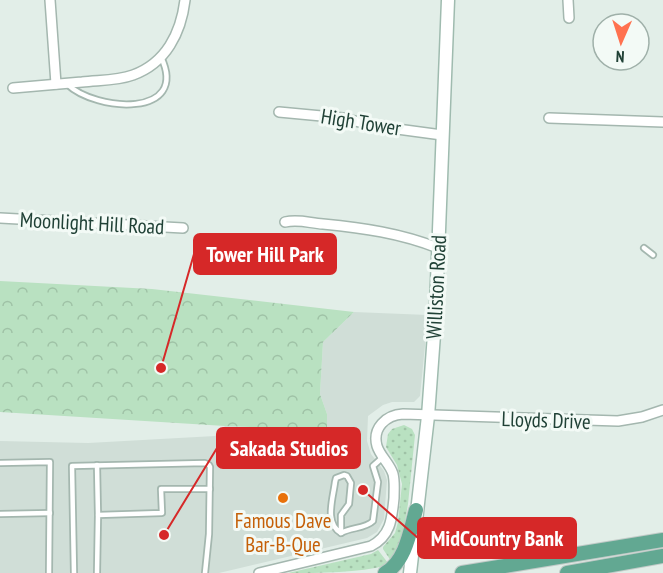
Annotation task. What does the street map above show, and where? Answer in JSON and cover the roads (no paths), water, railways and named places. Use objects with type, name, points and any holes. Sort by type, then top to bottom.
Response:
[{"type":"main road","name":"Williston Road","points":[[410,573],[428,416],[438,248],[448,0]]},
{"type":"main road","points":[[386,573],[401,557],[416,510]]},
{"type":"main road","points":[[462,573],[663,540]]},
{"type":"main road","points":[[567,573],[663,556]]},
{"type":"street","points":[[50,0],[61,84]]},
{"type":"street","points":[[13,88],[132,75],[148,68],[172,44],[179,28],[185,0]]},
{"type":"street","points":[[568,0],[569,18]]},
{"type":"street","name":"High Tower","points":[[279,112],[343,118],[375,126],[442,135]]},
{"type":"street","points":[[549,118],[663,122]]},
{"type":"street","name":"Moonlight Hill Road","points":[[0,218],[183,228]]},
{"type":"street","points":[[285,222],[300,220],[365,228],[386,234],[408,236],[438,248]]},
{"type":"street","name":"Lloyds Drive","points":[[384,457],[377,446],[380,426],[384,419],[396,414],[594,422],[626,420],[663,410]]},
{"type":"street","points":[[259,573],[370,546],[380,540],[392,519],[395,482],[384,457]]},
{"type":"lane","points":[[61,84],[94,101],[131,105],[147,101],[158,96],[166,88],[166,68],[161,57]]},
{"type":"lane","points":[[644,249],[653,255]]},
{"type":"lane","points":[[341,533],[348,529],[366,526],[373,521],[378,482],[373,466],[384,457]]},
{"type":"lane","points":[[0,463],[50,462],[49,573]]},
{"type":"lane","points":[[74,573],[72,466],[205,463],[210,467],[210,489],[205,573]]},
{"type":"lane","points":[[97,465],[97,573]]},
{"type":"lane","points":[[344,475],[348,476],[351,483],[349,504],[341,515],[341,533],[334,530],[330,520],[336,478],[344,475]]},
{"type":"lane","points":[[98,515],[162,513],[161,489],[210,489]]},
{"type":"lane","points":[[0,514],[50,513]]},
{"type":"place","name":"Tower Hill Park","points":[[161,368]]},
{"type":"place","name":"MidCountry Bank","points":[[363,490]]},
{"type":"place","name":"Famous Dave Bar-B-Que","points":[[283,498]]},
{"type":"place","name":"Sakada Studios","points":[[164,535]]}]
